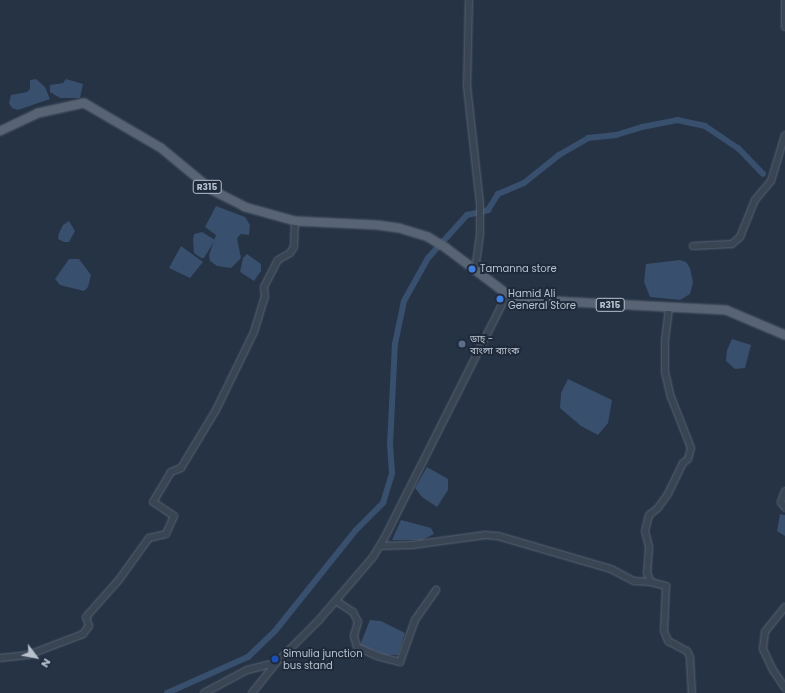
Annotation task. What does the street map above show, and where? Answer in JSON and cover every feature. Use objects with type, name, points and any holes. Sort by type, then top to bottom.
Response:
[{"type":"main road","name":"R315","points":[[0,131],[38,113],[84,103],[161,148],[212,190],[245,207],[295,221],[399,228],[428,237],[446,248],[507,294],[533,300],[726,310],[785,335]]},
{"type":"street","points":[[469,0],[467,86],[480,204],[480,235],[475,270]]},
{"type":"street","points":[[785,0],[785,27]]},
{"type":"street","points":[[693,246],[732,244],[740,237],[755,200],[770,181],[785,135]]},
{"type":"street","points":[[0,658],[28,655],[83,634],[89,626],[86,617],[110,591],[149,538],[166,534],[174,516],[153,502],[171,472],[181,468],[216,410],[254,332],[265,296],[264,287],[278,260],[290,253],[294,246],[295,221]]},
{"type":"street","points":[[252,693],[276,663],[336,601],[380,546],[507,294]]},
{"type":"street","points":[[651,582],[647,572],[649,547],[645,531],[649,515],[658,508],[668,494],[683,463],[688,459],[691,448],[671,396],[665,372],[665,341],[669,308]]},
{"type":"street","points":[[785,491],[781,502],[785,508]]},
{"type":"street","points":[[380,546],[412,545],[485,535],[498,536],[611,569],[634,581],[651,582],[666,586],[664,631],[668,641],[687,651],[690,657],[692,693]]},
{"type":"street","points":[[336,601],[353,612],[358,622],[354,636],[357,647],[377,656],[400,662],[415,620],[436,590]]},
{"type":"street","points":[[785,607],[765,632],[763,640],[763,649],[773,670],[785,688]]},
{"type":"street","points":[[204,693],[247,670],[276,663]]},
{"type":"water","points":[[36,79],[45,87],[50,99],[18,110],[12,108],[9,103],[11,95],[27,92],[30,89],[30,80]]},
{"type":"water","points":[[66,79],[83,84],[80,98],[60,98],[50,92],[50,85],[63,83]]},
{"type":"water","points":[[216,206],[245,217],[250,225],[249,235],[241,234],[237,238],[241,258],[231,268],[217,266],[210,261],[209,255],[216,235],[205,227]]},
{"type":"water","points":[[69,221],[75,231],[69,242],[64,242],[58,239],[59,233],[63,225]]},
{"type":"water","points":[[202,232],[215,240],[204,258],[201,258],[194,253],[193,240],[194,234]]},
{"type":"water","points":[[181,246],[203,262],[190,278],[169,268]]},
{"type":"water","points":[[247,254],[261,264],[261,271],[254,281],[240,272],[243,258]]},
{"type":"water","points":[[69,259],[79,259],[91,275],[88,287],[84,291],[60,285],[55,279]]},
{"type":"water","points":[[680,260],[686,262],[690,268],[693,282],[690,294],[680,300],[650,297],[644,282],[646,264]]},
{"type":"water","points":[[732,339],[751,345],[745,368],[735,369],[726,361],[727,350]]},
{"type":"water","points":[[568,379],[612,400],[608,423],[598,435],[581,426],[560,408],[561,393]]},
{"type":"water","points":[[427,467],[448,479],[448,490],[437,507],[422,497],[415,488]]},
{"type":"water","points":[[780,514],[785,515],[785,536],[777,531]]},
{"type":"water","points":[[401,520],[431,528],[434,534],[422,540],[392,540]]},
{"type":"water","points":[[370,620],[381,621],[405,633],[398,655],[386,655],[360,645]]},
{"type":"waterway","points":[[167,693],[248,657],[275,631],[355,531],[383,503],[392,473],[390,445],[395,344],[404,301],[428,258],[467,215],[488,210],[498,194],[524,183],[559,155],[588,138],[616,135],[642,127],[677,120],[705,126],[738,148],[763,174]]},
{"type":"place","name":"Tamanna store","points":[[472,269]]},
{"type":"place","name":"Hamid Ali General Store","points":[[500,299]]},
{"type":"place","name":"ডাচ্ - বাংলা ব্যাংক","points":[[462,344]]},
{"type":"place","name":"Simulia junction bus stand","points":[[275,659]]}]
